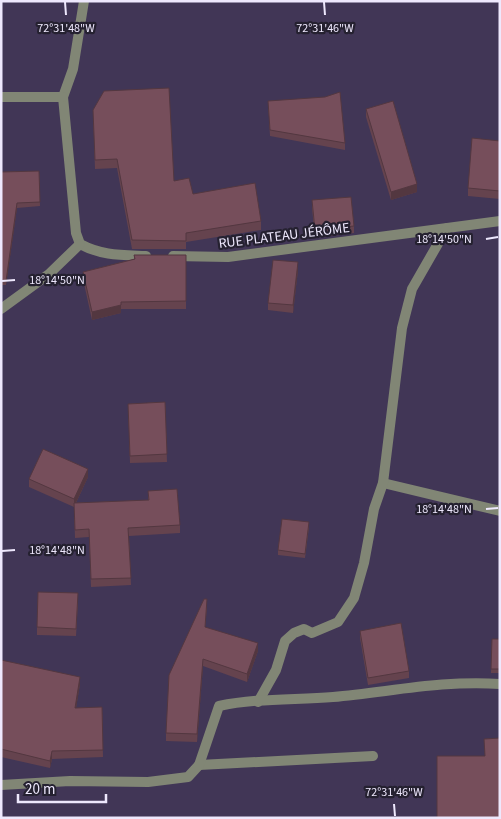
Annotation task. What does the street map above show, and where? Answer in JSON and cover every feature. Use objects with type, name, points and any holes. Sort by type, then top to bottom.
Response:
[{"type":"street","points":[[1,310],[49,274],[80,244],[76,233],[63,97],[74,70],[84,1]]},
{"type":"street","points":[[1,97],[63,97]]},
{"type":"street","name":"RUE PLATEAU JÉRÔME","points":[[80,244],[108,255],[228,257],[500,221]]},
{"type":"street","points":[[258,702],[276,670],[285,641],[294,632],[304,629],[312,633],[324,630],[338,622],[349,608],[364,563],[374,509],[383,483],[402,328],[412,289],[447,228]]},
{"type":"street","points":[[383,483],[500,511]]},
{"type":"street","points":[[1,785],[70,781],[148,782],[188,778],[199,765],[219,706],[239,702],[334,697],[464,681],[500,684]]},
{"type":"street","points":[[199,765],[373,756]]},
{"type":"building","points":[[169,88],[174,181],[189,178],[193,194],[255,183],[261,221],[186,233],[186,241],[132,240],[117,159],[95,160],[93,110],[104,91]]},
{"type":"building","points":[[340,92],[345,143],[270,130],[268,101],[325,97]]},
{"type":"building","points":[[393,101],[417,184],[391,192],[366,109]]},
{"type":"building","points":[[472,138],[500,141],[500,191],[468,188]]},
{"type":"building","points":[[39,171],[40,202],[17,203],[6,281],[2,281],[1,172]]},
{"type":"building","points":[[351,197],[354,226],[315,230],[312,200]]},
{"type":"building","points":[[134,255],[186,255],[186,301],[121,302],[121,305],[92,312],[83,272],[135,259]]},
{"type":"building","points":[[273,260],[298,262],[293,305],[268,303]]},
{"type":"building","points":[[165,402],[167,454],[130,456],[128,404]]},
{"type":"building","points":[[43,449],[88,469],[74,499],[29,479]]},
{"type":"building","points":[[177,489],[180,525],[128,528],[131,578],[91,579],[89,529],[75,530],[74,503],[149,500],[148,491]]},
{"type":"building","points":[[282,519],[309,522],[305,554],[278,550]]},
{"type":"building","points":[[38,592],[78,593],[76,629],[37,627]]},
{"type":"building","points":[[204,599],[207,599],[205,627],[258,643],[247,674],[203,659],[197,734],[166,733],[169,675]]},
{"type":"building","points":[[401,623],[409,671],[368,678],[360,631]]},
{"type":"building","points":[[492,639],[500,639],[500,669],[491,669]]},
{"type":"building","points":[[1,660],[80,677],[75,708],[102,707],[103,750],[52,751],[50,761],[1,749]]},
{"type":"building","points":[[500,738],[500,818],[437,818],[437,756],[485,756],[484,739]]}]
